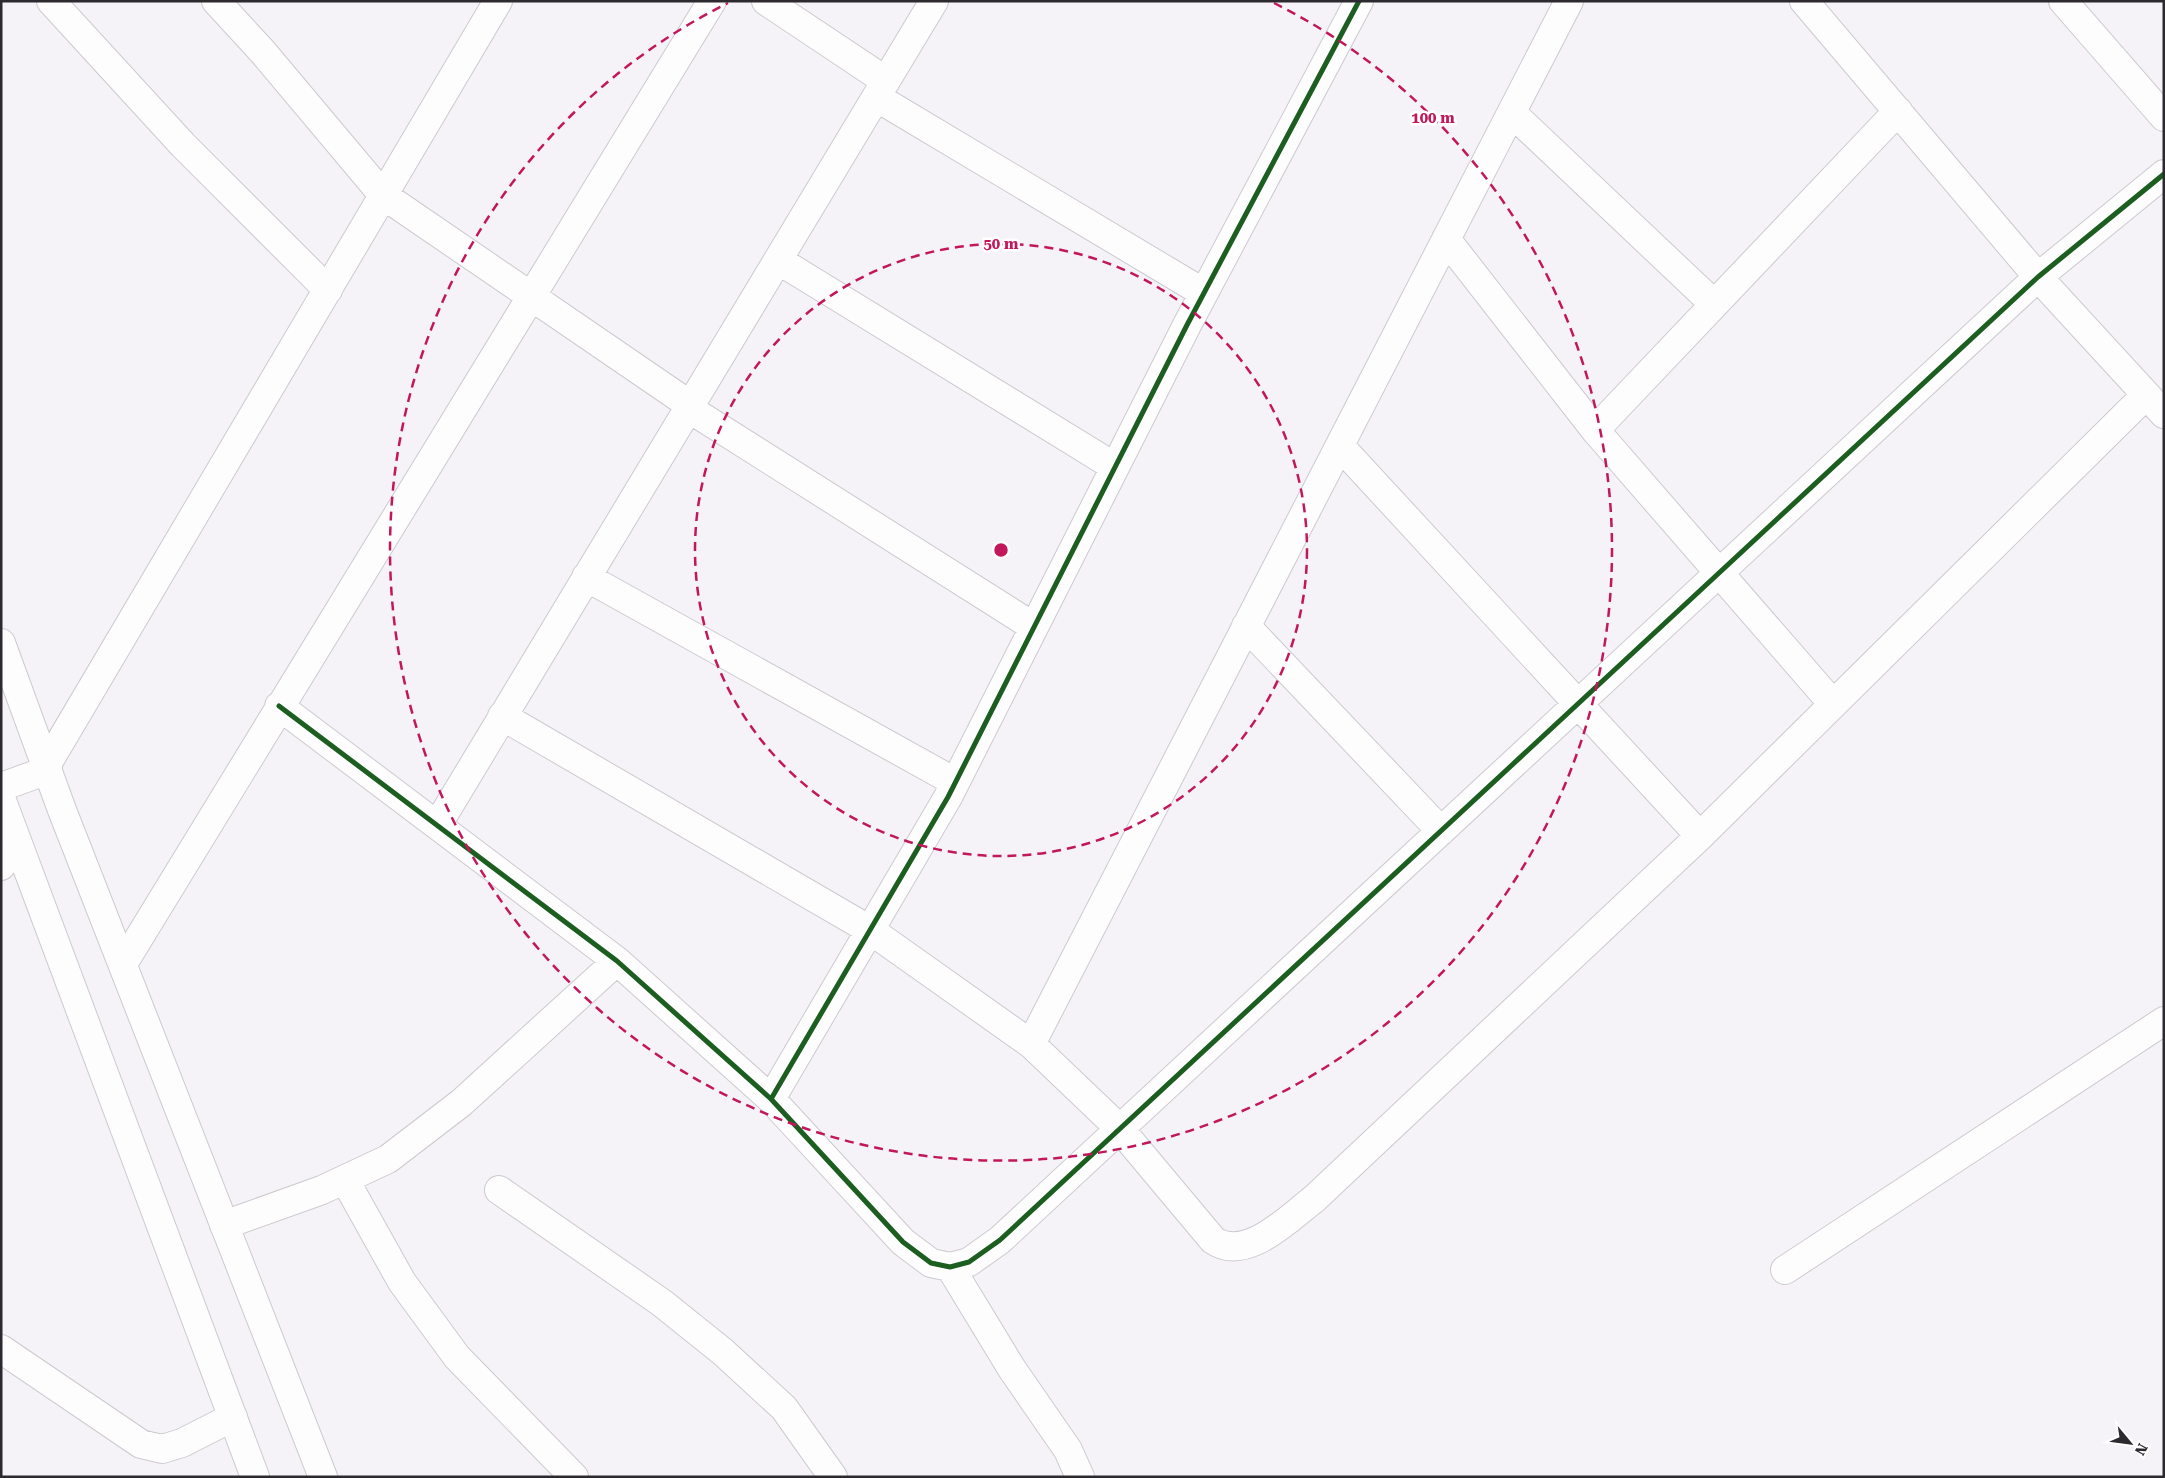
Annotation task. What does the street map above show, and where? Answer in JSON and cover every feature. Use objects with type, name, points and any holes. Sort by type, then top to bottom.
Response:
[{"type":"street","points":[[51,1],[183,145],[328,290]]},
{"type":"street","points":[[216,1],[262,50],[383,196],[689,406],[1034,627]]},
{"type":"street","points":[[1,787],[47,768],[498,1]]},
{"type":"street","points":[[123,964],[279,706],[712,1]]},
{"type":"street","points":[[766,1],[881,89],[1204,293]]},
{"type":"street","points":[[438,824],[934,1]]},
{"type":"street","points":[[771,1100],[955,782],[1204,293],[1360,1]]},
{"type":"street","points":[[1031,1044],[1570,1]]},
{"type":"street","points":[[502,716],[870,930],[1031,1044],[1120,1129],[1213,1240],[1222,1246],[1243,1247],[1266,1235],[1314,1198],[1700,836],[1833,704],[2155,404],[2038,277],[1804,1]]},
{"type":"street","points":[[2063,1],[2164,117]]},
{"type":"street","points":[[1594,430],[1898,112]]},
{"type":"street","points":[[1512,113],[1714,304]]},
{"type":"street","points":[[279,706],[438,824],[617,961],[771,1100],[903,1242],[931,1263],[950,1267],[968,1262],[1000,1240],[2038,277],[2164,174]]},
{"type":"street","points":[[1446,239],[1594,430],[1720,572],[1833,704]]},
{"type":"street","points":[[778,260],[1115,467]]},
{"type":"street","points":[[1340,446],[1576,705],[1700,836]]},
{"type":"street","points":[[586,577],[955,782]]},
{"type":"street","points":[[1246,626],[1441,831]]},
{"type":"street","points":[[1,643],[47,768],[323,1477]]},
{"type":"street","points":[[1,798],[255,1477]]},
{"type":"street","points":[[1,866],[18,845]]},
{"type":"street","points":[[224,1225],[322,1190],[388,1159],[461,1103],[617,961]]},
{"type":"street","points":[[1785,1270],[2164,1021]]},
{"type":"street","points":[[345,1180],[402,1282],[457,1358],[574,1477]]},
{"type":"street","points":[[499,1190],[662,1303],[723,1352],[784,1408],[833,1477]]},
{"type":"street","points":[[950,1267],[1012,1369],[1068,1450],[1080,1477]]},
{"type":"street","points":[[1,1349],[141,1444],[162,1449],[182,1443],[233,1417]]},
{"type":"cycle path","points":[[771,1099],[948,797],[1187,325],[1359,1]]},
{"type":"cycle path","points":[[279,706],[617,961],[771,1099],[903,1242],[931,1263],[950,1267],[969,1262],[1000,1240],[2038,277],[2164,174]]}]
